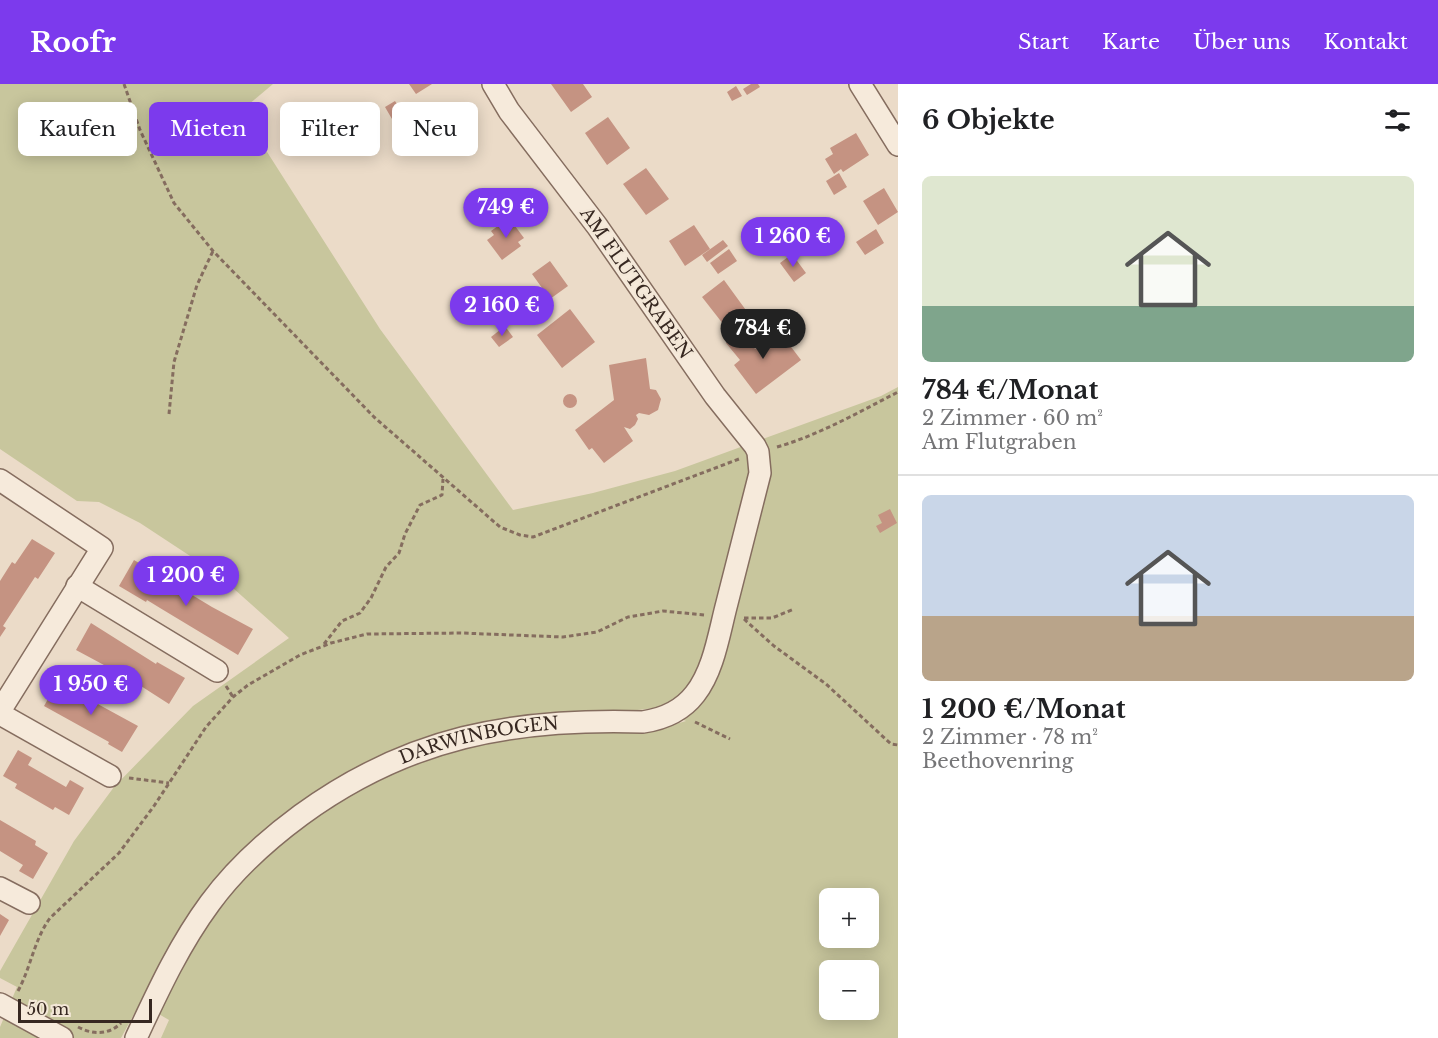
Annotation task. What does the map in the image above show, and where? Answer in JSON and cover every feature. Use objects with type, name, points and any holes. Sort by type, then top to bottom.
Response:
[{"type":"street","name":"AM FLUTGRABEN","points":[[493,84],[509,111],[597,226],[758,452]]},
{"type":"street","points":[[861,84],[898,145]]},
{"type":"street","name":"DARWINBOGEN","points":[[136,1038],[166,972],[210,902],[231,877],[275,834],[315,805],[365,774],[417,750],[477,733],[538,723],[644,722],[658,719],[682,708],[695,695],[704,680],[760,473],[758,452]]},
{"type":"street","points":[[0,480],[102,548],[2,704],[110,776]]},
{"type":"street","points":[[77,586],[217,671]]},
{"type":"street","points":[[0,888],[29,903]]},
{"type":"street","points":[[8,995],[69,1032]]},
{"type":"path","points":[[124,84],[140,130],[174,203],[213,251],[374,417],[500,526],[520,535],[533,537],[758,452],[792,443],[836,424],[898,392]]},
{"type":"path","points":[[169,414],[174,362],[197,285],[213,251]]},
{"type":"path","points":[[322,646],[342,621],[360,613],[371,598],[386,567],[399,553],[405,534],[420,505],[442,495],[443,477]]},
{"type":"path","points":[[794,609],[772,618],[743,618],[774,645],[826,684],[891,744],[898,745]]},
{"type":"path","points":[[8,995],[26,976],[42,929],[50,918],[118,853],[206,727],[233,697],[248,685],[300,655],[322,646],[367,634],[461,633],[563,637],[597,632],[628,617],[663,611],[723,615]]},
{"type":"path","points":[[682,708],[691,720],[730,739]]},
{"type":"path","points":[[110,776],[169,783]]},
{"type":"path","points":[[8,995],[24,997]]},
{"type":"path","points":[[69,1032],[111,1031],[119,1025],[130,1010],[146,1017]]},
{"type":"shaded area","points":[[0,84],[273,84],[252,102],[149,102],[149,156],[268,156],[268,153],[380,329],[513,510],[593,493],[675,471],[881,396],[898,387],[898,1038],[161,1038],[169,1020],[157,1013],[198,934],[238,883],[319,812],[369,782],[419,759],[539,731],[662,728],[686,721],[655,708],[620,712],[537,713],[476,724],[449,732],[312,797],[159,968],[121,1038],[0,1038],[0,1027],[17,987],[0,978],[0,971],[74,841],[114,787],[193,706],[289,638],[216,573],[140,523],[99,502],[77,501],[0,449]]},
{"type":"building","points":[[409,84],[432,84],[416,94]]},
{"type":"building","points":[[551,84],[583,84],[592,97],[571,112]]},
{"type":"building","points":[[751,84],[758,84],[760,87],[747,95],[743,89]]},
{"type":"building","points":[[736,86],[742,96],[732,101],[727,92]]},
{"type":"building","points":[[392,103],[392,119],[385,107]]},
{"type":"building","points":[[608,117],[630,148],[607,165],[585,133]]},
{"type":"building","points":[[856,133],[869,155],[843,172],[841,169],[834,174],[825,159],[833,154],[830,148]]},
{"type":"building","points":[[646,168],[669,199],[646,215],[623,184]]},
{"type":"building","points":[[839,173],[847,187],[834,195],[826,181]]},
{"type":"building","points":[[884,188],[898,212],[878,225],[863,201]]},
{"type":"building","points":[[509,218],[524,238],[518,242],[521,246],[502,260],[487,240],[494,235],[491,231]]},
{"type":"building","points":[[694,225],[710,249],[685,266],[669,241]]},
{"type":"building","points":[[876,229],[884,243],[865,255],[856,242]]},
{"type":"building","points":[[723,240],[728,246],[707,262],[702,255]]},
{"type":"building","points":[[729,249],[737,261],[718,274],[710,263]]},
{"type":"building","points":[[792,254],[806,273],[794,282],[780,263]]},
{"type":"building","points":[[550,261],[568,286],[550,299],[532,274]]},
{"type":"building","points":[[724,280],[748,313],[727,329],[702,297]]},
{"type":"building","points":[[570,309],[595,342],[562,368],[537,335]]},
{"type":"building","points":[[505,326],[513,337],[499,347],[491,337]]},
{"type":"building","points":[[742,331],[755,349],[779,331],[801,360],[756,394],[734,365],[740,360],[726,343]]},
{"type":"building","points":[[646,358],[650,389],[656,390],[661,399],[658,410],[649,415],[639,413],[636,415],[638,419],[635,425],[630,429],[624,427],[633,441],[604,463],[592,448],[589,450],[575,430],[614,400],[609,365]]},
{"type":"building","points":[[567,394],[573,394],[577,401],[573,408],[567,408],[563,404],[563,398]]},
{"type":"building","points":[[890,509],[897,523],[880,533],[876,526],[882,523],[878,515]]},
{"type":"building","points":[[32,539],[55,553],[38,579],[35,577],[3,626],[6,628],[0,637],[0,581],[12,562],[15,564]]},
{"type":"building","points":[[134,560],[253,629],[238,655],[147,600],[146,602],[119,586]]},
{"type":"building","points":[[91,623],[156,664],[157,662],[185,678],[169,704],[130,679],[76,650]]},
{"type":"building","points":[[59,680],[73,688],[72,690],[138,726],[122,752],[108,744],[109,742],[44,706]]},
{"type":"building","points":[[18,750],[32,758],[28,765],[66,787],[70,780],[84,788],[69,815],[55,807],[53,810],[15,788],[17,784],[3,776]]},
{"type":"building","points":[[0,820],[36,841],[35,845],[48,853],[33,879],[19,871],[23,865],[0,851]]},
{"type":"building","points":[[0,914],[9,920],[0,936]]}]
